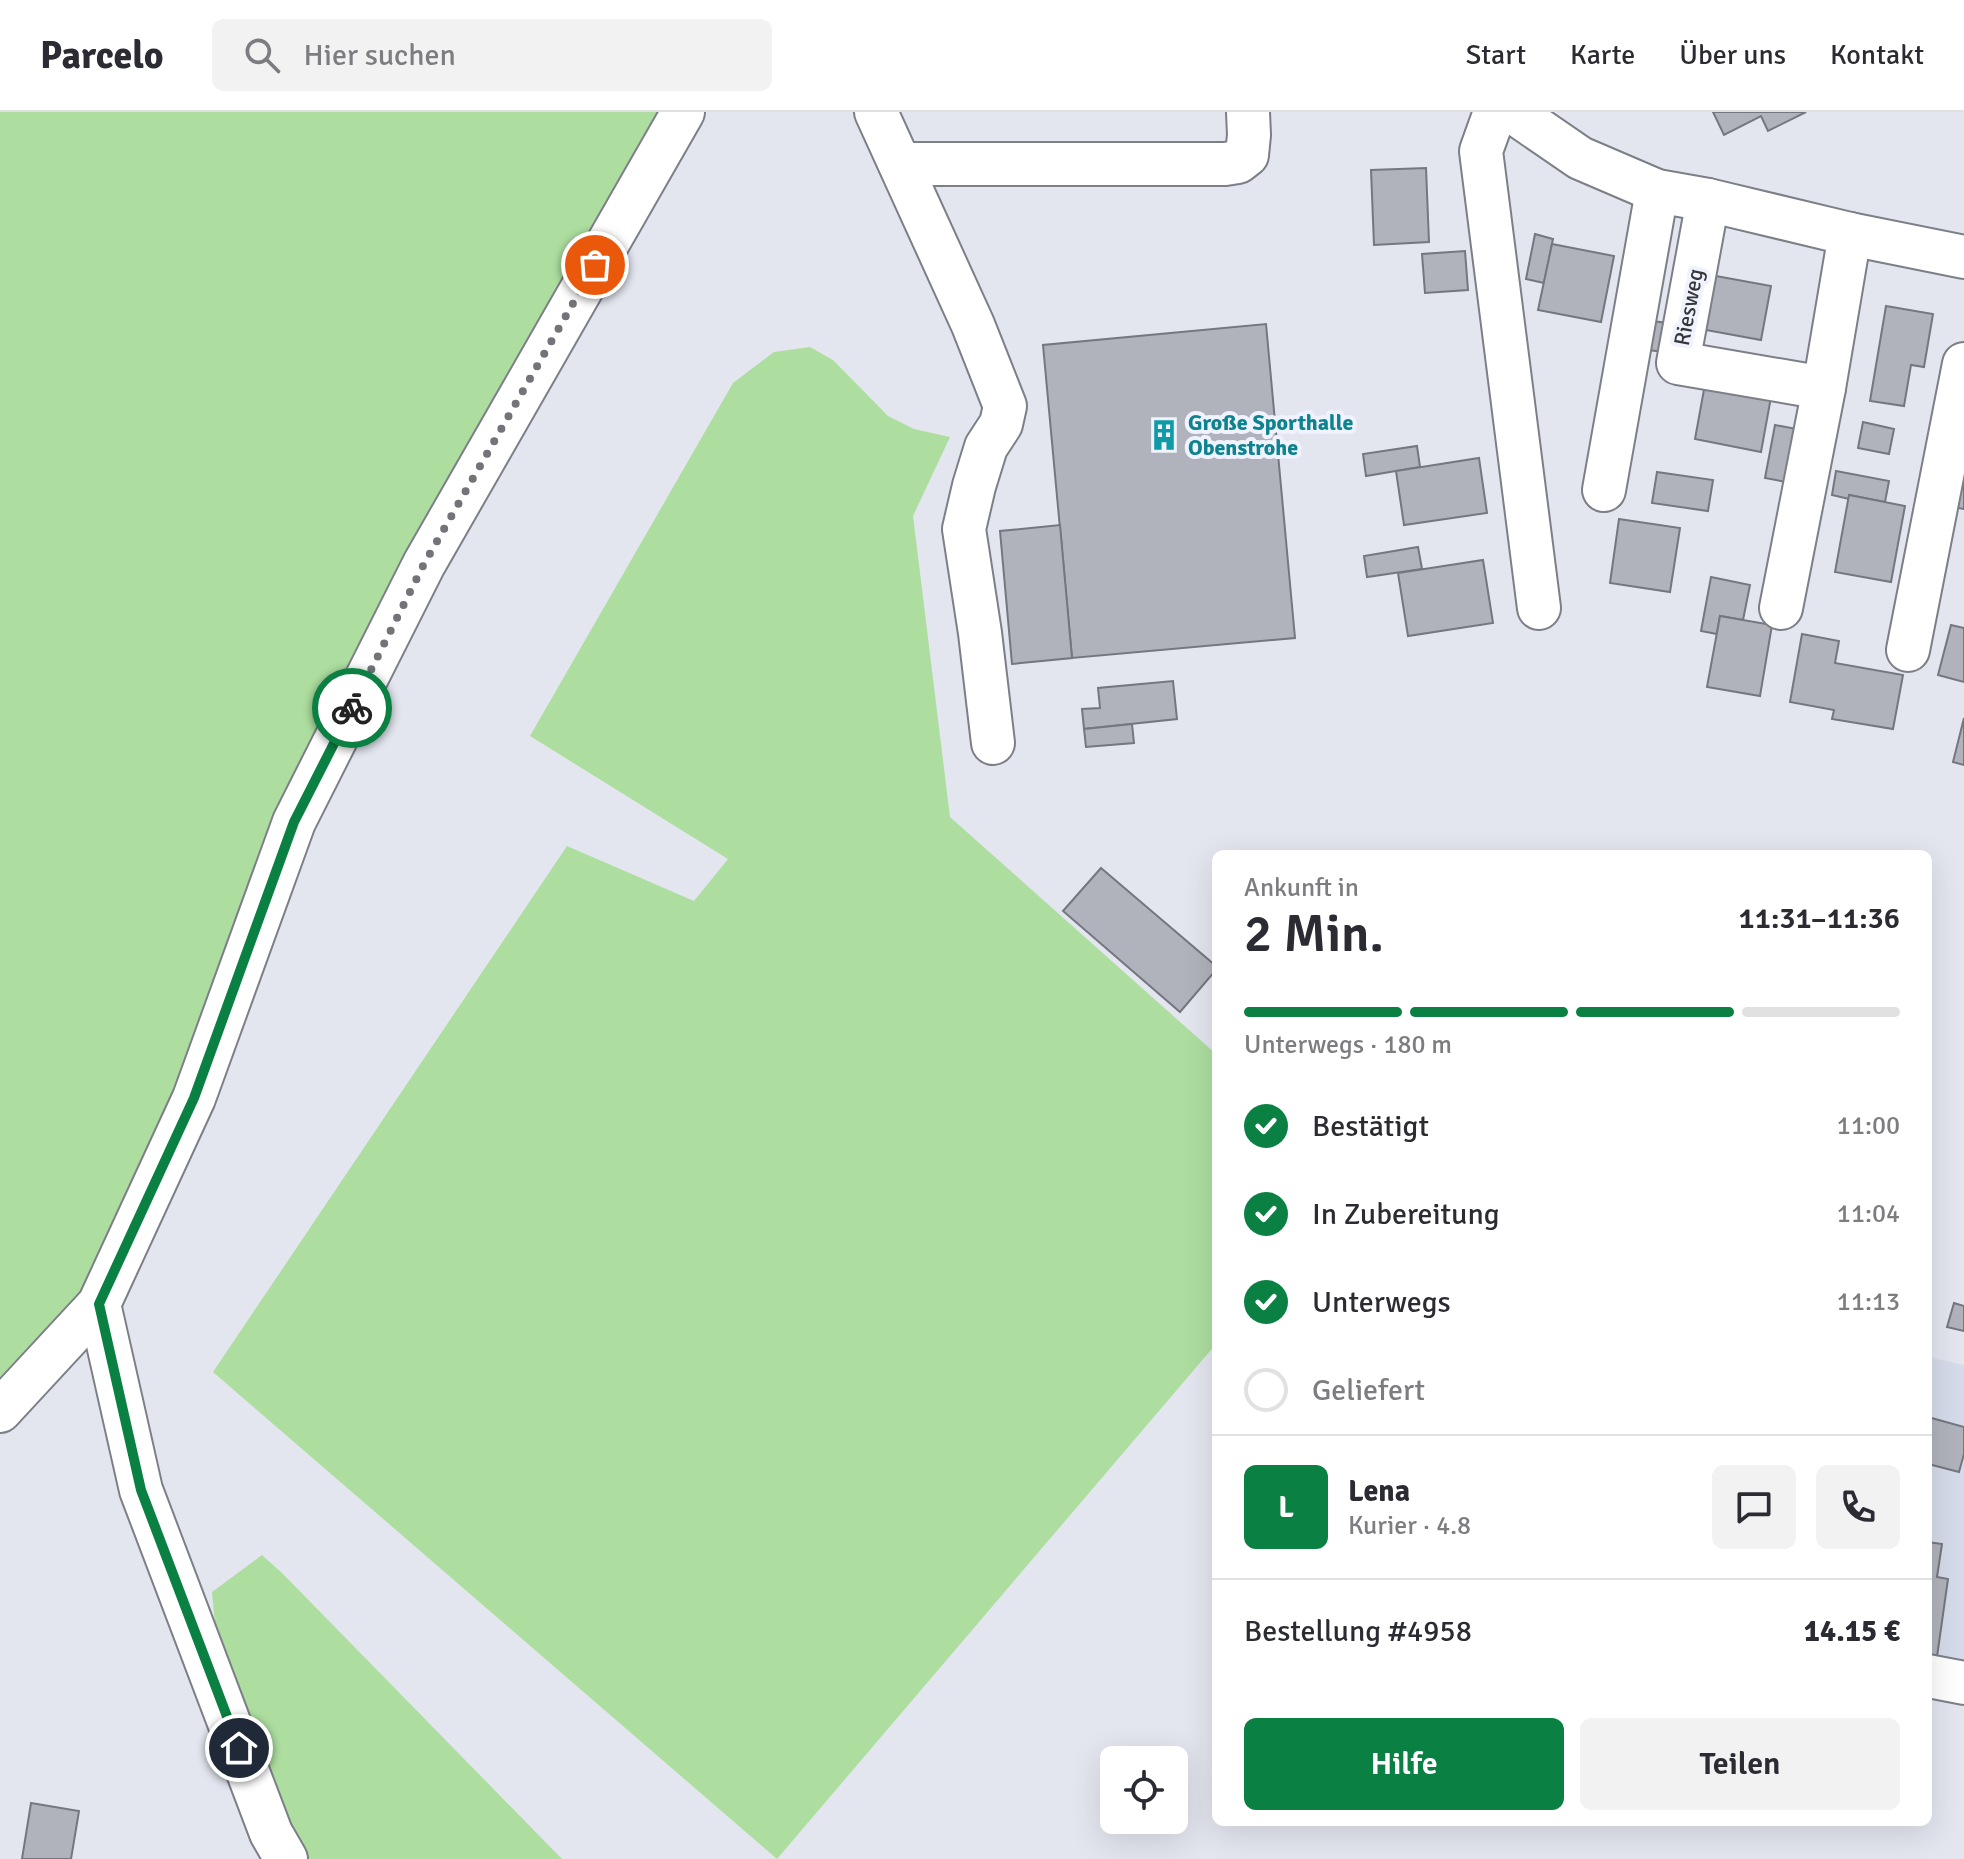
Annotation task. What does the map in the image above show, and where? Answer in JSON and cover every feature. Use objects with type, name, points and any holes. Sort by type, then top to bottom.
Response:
[{"type":"street","points":[[0,1411],[99,1304],[194,1098],[294,822],[424,564],[683,112]]},
{"type":"street","points":[[876,112],[973,325],[1005,406],[1001,424],[986,447],[964,529],[993,743]]},
{"type":"street","points":[[900,164],[1225,164],[1238,162],[1247,155],[1248,112]]},
{"type":"street","points":[[1495,112],[1481,151],[1539,608]]},
{"type":"street","points":[[1513,112],[1580,158],[1657,191],[1964,257]]},
{"type":"street","points":[[1604,490],[1657,191]]},
{"type":"street","name":"Riesweg","points":[[1708,200],[1678,363],[1824,388]]},
{"type":"street","points":[[1781,608],[1850,234]]},
{"type":"street","points":[[1908,650],[1964,364]]},
{"type":"street","points":[[99,1304],[141,1490],[271,1833],[286,1859]]},
{"type":"street","points":[[1932,1677],[1964,1683]]},
{"type":"shaded area","points":[[1932,1358],[1964,1365],[1964,1668],[1932,1664]]},
{"type":"green space","points":[[0,112],[683,112],[424,564],[99,1304],[0,1411]]},
{"type":"green space","points":[[810,347],[833,360],[888,416],[914,429],[950,437],[913,516],[950,817],[1212,1050],[1212,1349],[777,1859],[213,1372],[567,846],[694,901],[728,859],[530,736],[733,383],[774,352]]},
{"type":"green space","points":[[262,1555],[562,1859],[308,1859],[287,1821],[217,1646],[212,1592]]},
{"type":"building","points":[[1713,112],[1806,112],[1768,131],[1761,116],[1724,135]]},
{"type":"building","points":[[1426,168],[1429,242],[1374,245],[1371,170]]},
{"type":"building","points":[[1535,234],[1553,239],[1544,283],[1526,279]]},
{"type":"building","points":[[1552,244],[1614,256],[1601,322],[1538,310]]},
{"type":"building","points":[[1465,251],[1468,290],[1425,293],[1422,254]]},
{"type":"building","points":[[1705,274],[1771,286],[1761,340],[1695,328]]},
{"type":"building","points":[[1886,306],[1933,314],[1924,367],[1911,365],[1904,406],[1870,401]]},
{"type":"building","points":[[1651,321],[1669,323],[1666,352],[1647,350]]},
{"type":"building","name":"Große Sporthalle Obenstrohe","points":[[1266,324],[1295,638],[1072,658],[1043,345]]},
{"type":"building","points":[[1705,384],[1771,397],[1761,452],[1695,439]]},
{"type":"building","points":[[1863,422],[1894,429],[1889,454],[1858,448]]},
{"type":"building","points":[[1775,425],[1802,430],[1792,483],[1765,478]]},
{"type":"building","points":[[1417,446],[1420,467],[1366,476],[1363,454]]},
{"type":"building","points":[[1964,450],[1964,509],[1953,507]]},
{"type":"building","points":[[1479,458],[1487,513],[1404,525],[1396,471]]},
{"type":"building","points":[[1836,471],[1889,481],[1885,502],[1832,495]]},
{"type":"building","points":[[1657,472],[1713,480],[1708,511],[1652,503]]},
{"type":"building","points":[[1849,495],[1905,506],[1891,582],[1835,572]]},
{"type":"building","points":[[1619,519],[1680,528],[1670,592],[1610,583]]},
{"type":"building","points":[[1060,525],[1072,658],[1012,664],[1000,531]]},
{"type":"building","points":[[1418,547],[1422,569],[1367,577],[1364,556]]},
{"type":"building","points":[[1483,560],[1493,623],[1408,636],[1398,573]]},
{"type":"building","points":[[1711,577],[1750,585],[1743,620],[1720,616],[1717,634],[1701,631]]},
{"type":"building","points":[[1720,616],[1772,625],[1760,696],[1707,687]]},
{"type":"building","points":[[1951,625],[1964,628],[1964,682],[1938,675]]},
{"type":"building","points":[[1802,634],[1839,641],[1835,663],[1903,675],[1893,729],[1832,719],[1834,710],[1790,702]]},
{"type":"building","points":[[1173,681],[1177,719],[1084,729],[1082,709],[1100,708],[1098,688]]},
{"type":"building","points":[[1964,718],[1964,765],[1953,762]]},
{"type":"building","points":[[1132,724],[1134,743],[1086,747],[1084,729]]},
{"type":"building","points":[[1101,868],[1212,963],[1212,975],[1180,1012],[1063,911]]},
{"type":"building","points":[[1954,1303],[1964,1306],[1964,1331],[1947,1327]]},
{"type":"building","points":[[1932,1418],[1964,1427],[1964,1454],[1959,1472],[1932,1465]]},
{"type":"building","points":[[1932,1543],[1942,1544],[1937,1577],[1948,1579],[1937,1657],[1932,1656]]},
{"type":"building","points":[[31,1803],[79,1811],[71,1859],[22,1859]]},
{"type":"way so far","points":[[352,708],[424,564],[595,265]]},
{"type":"place","name":"Große Sporthalle Obenstrohe","points":[[1164,435]]},
{"type":"route","points":[[239,1748],[141,1490],[99,1304],[194,1098],[294,822],[352,708]]}]
